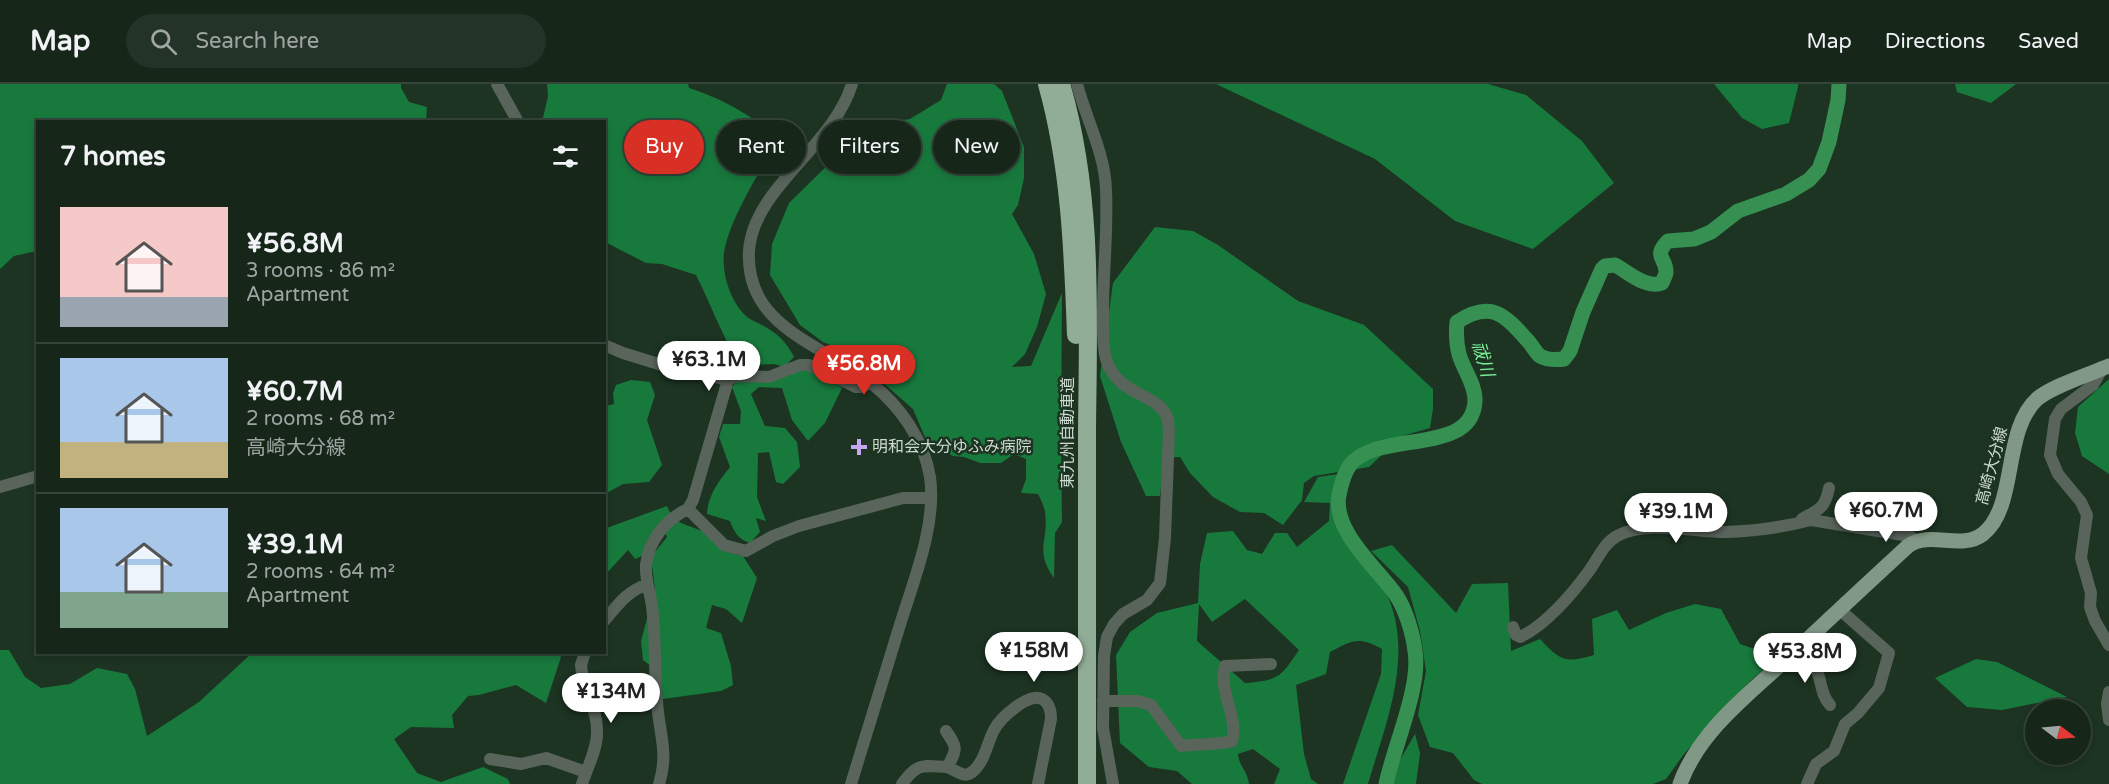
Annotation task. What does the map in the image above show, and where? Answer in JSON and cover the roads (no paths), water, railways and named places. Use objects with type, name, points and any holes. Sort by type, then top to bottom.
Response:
[{"type":"highway","name":"東九州自動車道","points":[[1047,84],[1059,133],[1067,184],[1074,276],[1077,370],[1074,576],[1077,784]]},
{"type":"highway","name":"東九州自動車道","points":[[1061,84],[1075,140],[1082,184],[1088,298],[1088,784]]},
{"type":"main road","name":"高崎大分線","points":[[1916,540],[1954,542],[1973,540],[1984,533],[1997,518],[2003,501],[2015,441],[2029,410],[2038,399],[2052,390],[2105,368]]},
{"type":"main road","points":[[1680,784],[1685,769],[1716,727],[1737,704],[1916,540]]},
{"type":"street","points":[[497,84],[517,120]]},
{"type":"street","points":[[851,784],[921,558],[931,498],[927,465],[914,432],[898,410],[870,382],[776,320],[756,293],[749,266],[752,232],[759,217],[776,190],[837,118],[852,84]]},
{"type":"street","points":[[1077,84],[1106,181],[1107,221],[1103,306],[1104,346],[1107,360],[1120,382],[1160,406],[1167,417],[1169,431],[1164,548],[1160,583],[1147,600],[1123,615],[1114,624],[1107,637],[1104,656],[1103,728],[1113,784]]},
{"type":"street","points":[[606,344],[623,353],[665,366],[728,380],[736,376],[769,377],[800,365],[809,365],[856,387],[862,387],[870,382]]},
{"type":"street","points":[[2105,368],[2093,384],[2061,409],[2055,419],[2050,455],[2058,474],[2082,502],[2087,515],[2081,558],[2091,593],[2090,607],[2109,645]]},
{"type":"street","points":[[660,784],[665,757],[656,700],[656,646],[646,566],[654,540],[672,518],[688,509],[693,500],[728,380]]},
{"type":"street","points":[[0,487],[36,477]]},
{"type":"street","points":[[1792,524],[1821,508],[1829,488]]},
{"type":"street","points":[[688,509],[724,545],[746,551],[773,536],[799,526],[896,500],[931,498]]},
{"type":"street","points":[[1513,627],[1516,635],[1520,637],[1538,625],[1589,572],[1606,543],[1626,532],[1651,528],[1729,532],[1823,521],[1909,536],[1916,540]]},
{"type":"street","points":[[606,619],[630,592],[647,585]]},
{"type":"street","points":[[1807,784],[1816,764],[1834,751],[1845,724],[1858,713],[1879,688],[1889,653],[1839,609]]},
{"type":"street","points":[[1801,646],[1813,663],[1830,705]]},
{"type":"street","points":[[490,759],[521,764],[546,758],[584,778],[596,744],[597,732],[582,673],[581,664],[584,654]]},
{"type":"street","points":[[1103,701],[1138,701],[1150,705],[1181,746],[1224,744],[1232,741],[1234,732],[1225,694],[1223,673],[1225,666],[1271,664]]},
{"type":"street","points":[[2109,692],[2107,704],[2109,720]]},
{"type":"street","points":[[902,784],[913,769],[919,767],[947,767],[966,775],[970,773],[985,754],[999,723],[1028,699],[1039,697],[1046,701],[1051,710],[1051,719],[1038,784]]},
{"type":"street","points":[[946,731],[956,745],[956,751],[947,767]]},
{"type":"waterway","name":"祓川","points":[[1386,784],[1411,699],[1416,665],[1415,651],[1409,622],[1400,601],[1358,548],[1342,522],[1339,495],[1348,468],[1364,454],[1381,448],[1442,436],[1458,430],[1470,418],[1475,395],[1459,354],[1456,338],[1457,322],[1479,312],[1496,313],[1512,324],[1540,356],[1564,359],[1570,351],[1583,312],[1605,266],[1615,265],[1637,279],[1650,284],[1662,283],[1666,268],[1661,251],[1668,241],[1694,239],[1711,232],[1738,211],[1786,194],[1809,180],[1819,169],[1829,142],[1839,84]]},
{"type":"place","name":"明和会大分ゆふみ病院","points":[[859,447]]}]
